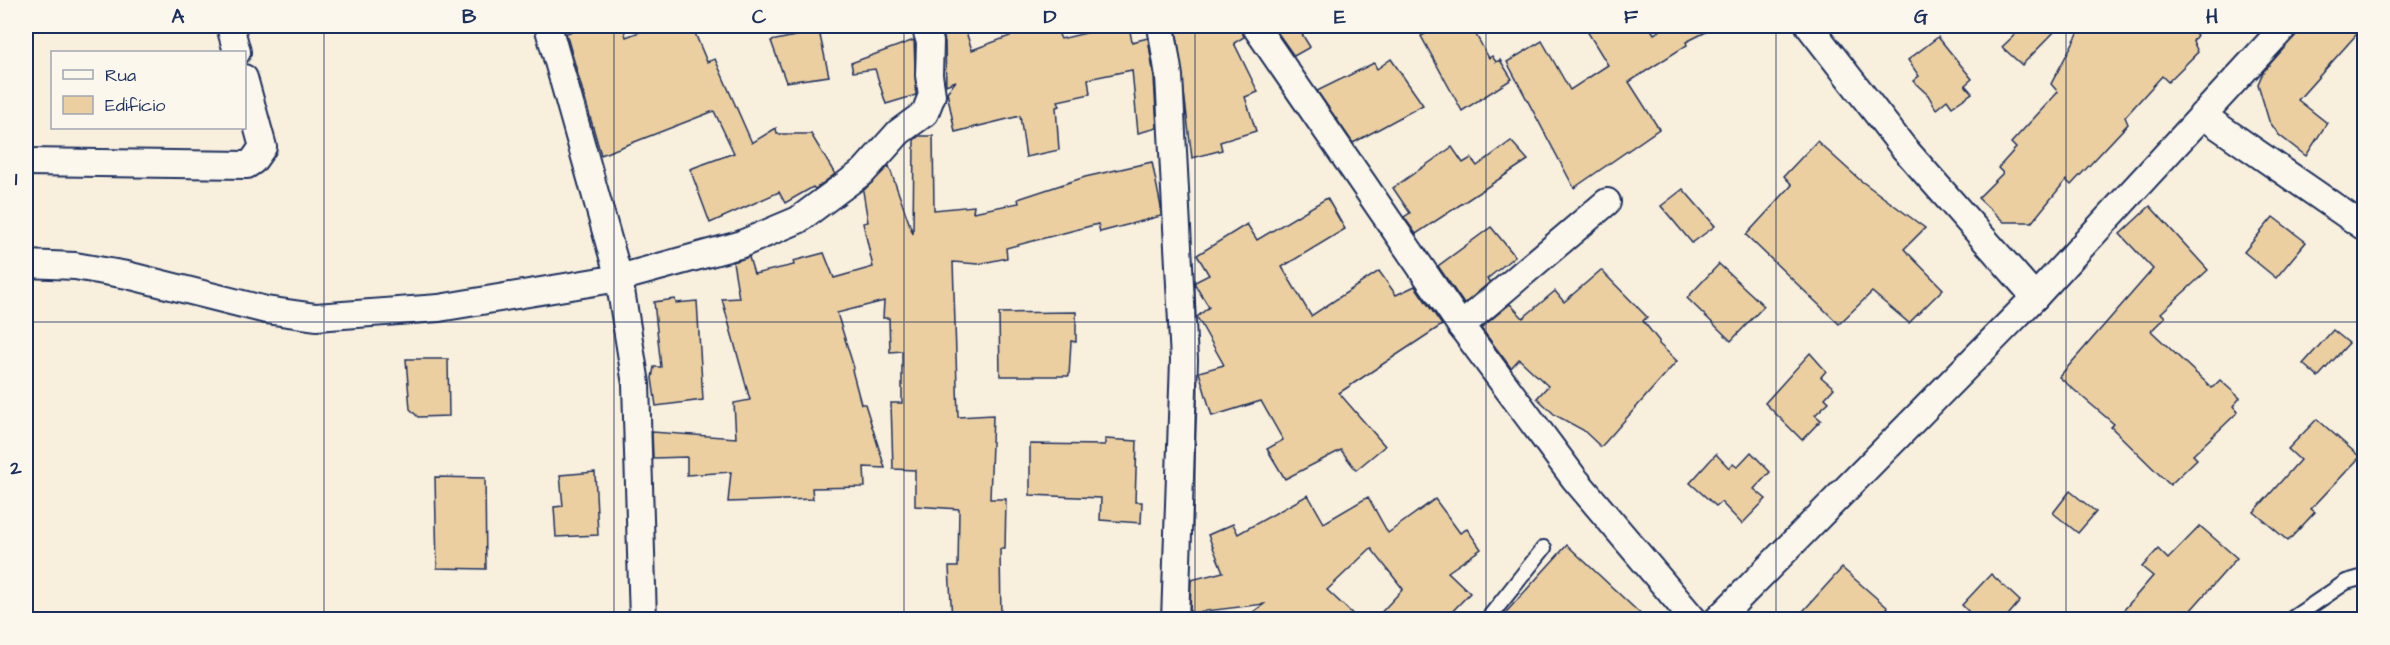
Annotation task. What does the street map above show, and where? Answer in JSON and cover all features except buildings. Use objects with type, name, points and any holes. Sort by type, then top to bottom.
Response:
[{"type":"street","points":[[230,26],[237,51]]},
{"type":"street","points":[[548,26],[619,278],[636,384],[643,620]]},
{"type":"street","points":[[26,264],[75,266],[127,275],[266,310],[316,317],[439,308],[619,278],[739,245],[798,220],[864,171],[899,132],[925,112],[932,95],[929,75],[930,42],[925,26]]},
{"type":"street","points":[[1161,26],[1169,76],[1184,360],[1175,620]]},
{"type":"street","points":[[1255,26],[1461,326],[1574,478],[1694,620]]},
{"type":"street","points":[[1809,26],[1903,147],[2035,297]]},
{"type":"street","points":[[1717,620],[2035,297],[2285,26]]},
{"type":"street","points":[[26,162],[247,165],[253,161],[263,147],[246,85]]},
{"type":"street","points":[[2202,115],[2364,226]]},
{"type":"street","points":[[1461,326],[1607,202]]},
{"type":"lane","points":[[1487,620],[1544,548]]},
{"type":"lane","points":[[2290,620],[2346,582],[2364,577]]}]
